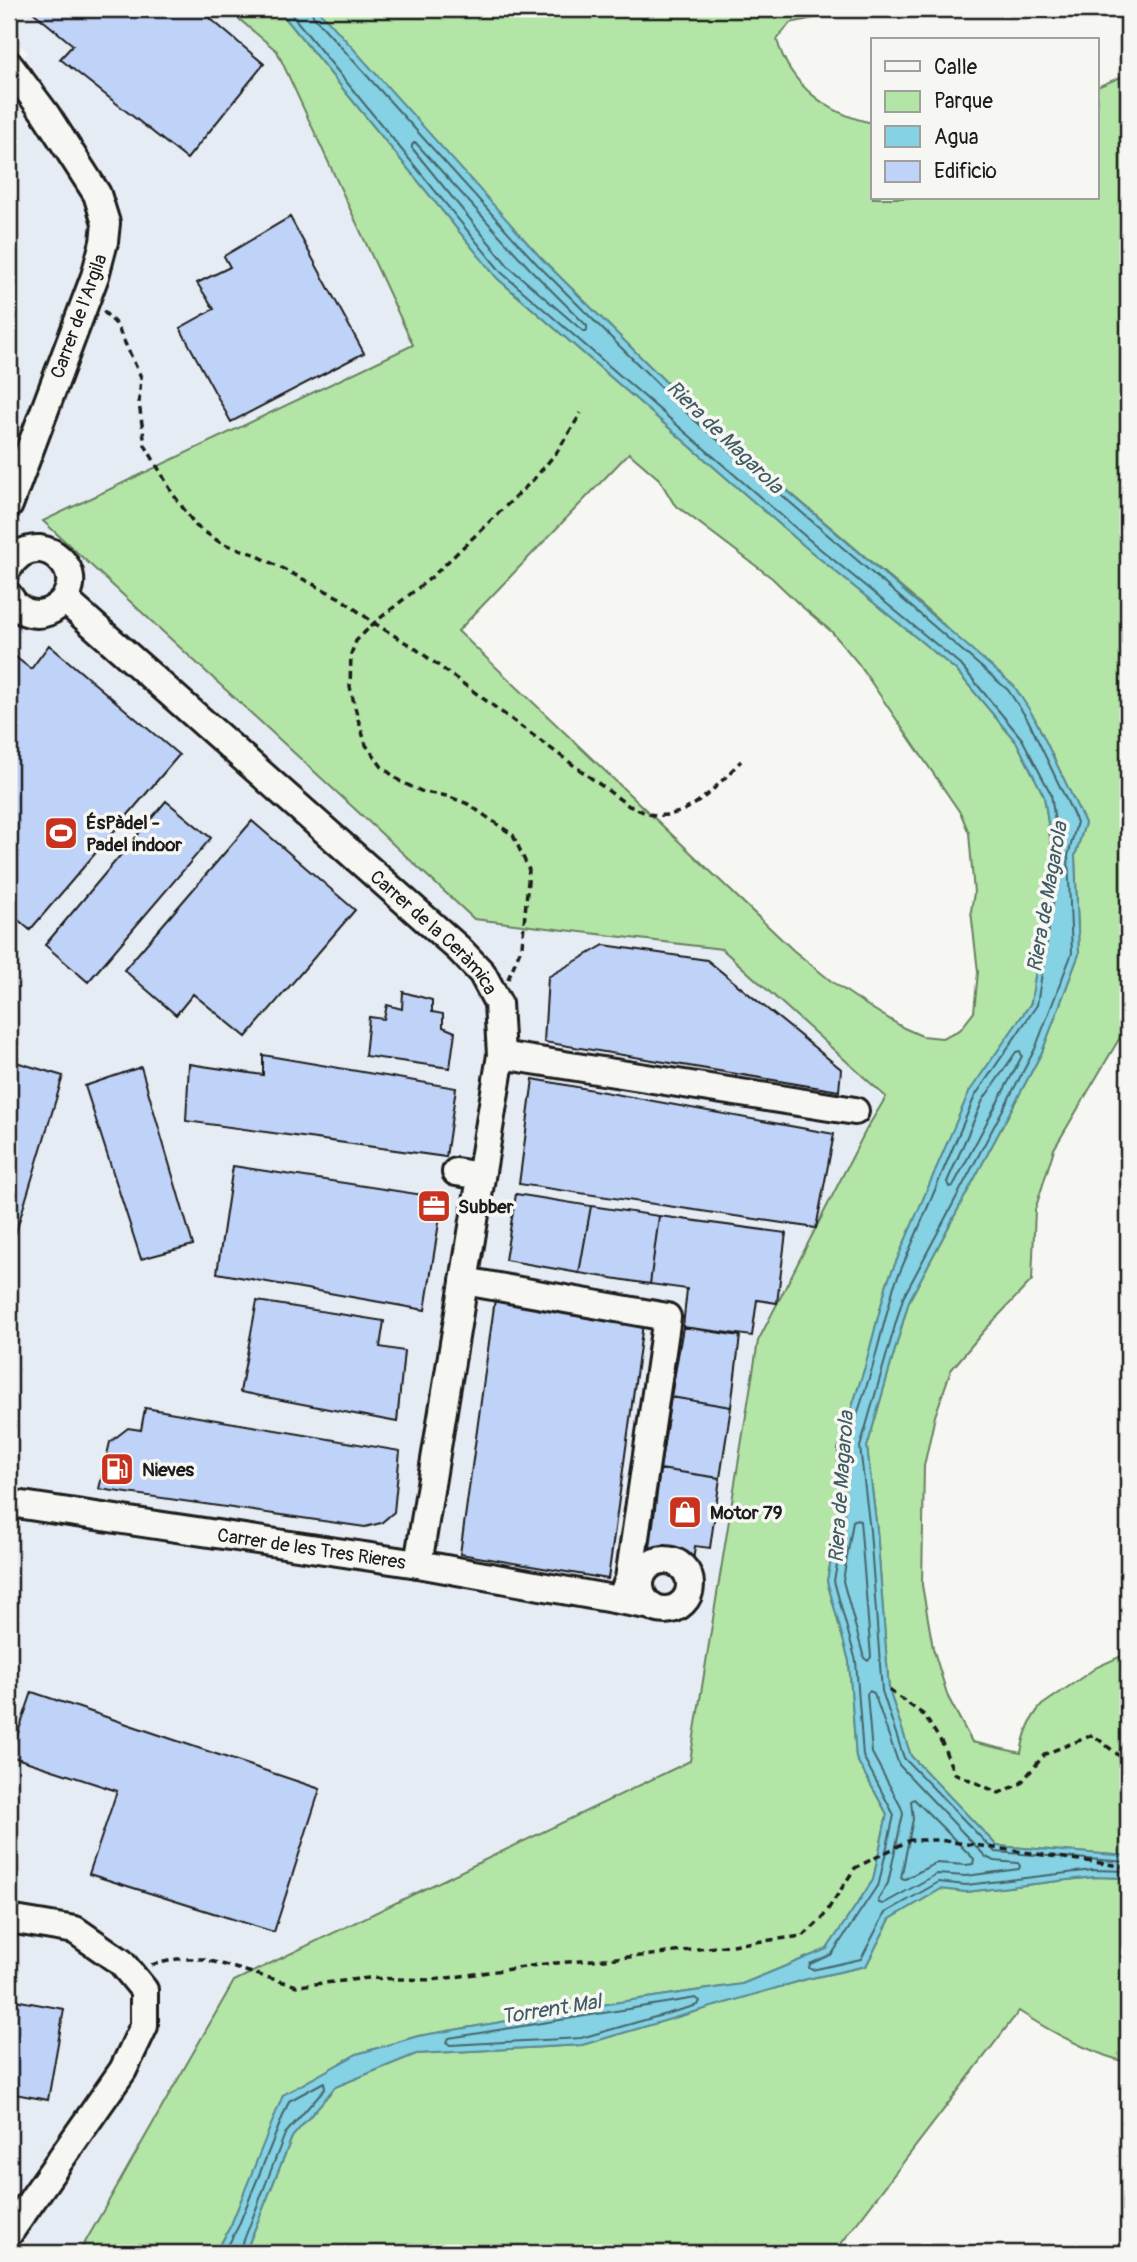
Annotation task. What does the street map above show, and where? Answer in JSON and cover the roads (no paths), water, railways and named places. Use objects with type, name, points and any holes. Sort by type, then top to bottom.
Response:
[{"type":"street","name":"Carrer de l'Argila","points":[[9,65],[45,113],[97,194],[106,223],[95,276],[9,505]]},
{"type":"street","points":[[9,596],[17,607],[26,612],[47,612],[57,608],[65,600],[70,580],[63,561],[45,550],[35,549],[11,556]]},
{"type":"street","name":"Carrer de la Ceràmica","points":[[65,600],[458,948],[482,973],[498,1003],[501,1055],[469,1174],[464,1281],[418,1564]]},
{"type":"street","points":[[501,1055],[855,1111]]},
{"type":"street","points":[[464,1281],[667,1317],[626,1590]]},
{"type":"street","name":"Carrer de les Tres Rieres","points":[[9,1503],[418,1564],[626,1590],[652,1606],[668,1610],[683,1602],[690,1587],[686,1572],[673,1561],[656,1562],[649,1566],[626,1590]]},
{"type":"street","points":[[9,1919],[75,1930],[125,1966],[144,1990],[144,2026],[123,2070],[9,2233]]},
{"type":"water","name":"Riera de Magarola","points":[[278,9],[315,9],[325,17],[541,258],[697,413],[1014,686],[1034,717],[1085,823],[1075,856],[1079,954],[1042,1052],[909,1301],[867,1447],[877,1530],[889,1690],[911,1756],[997,1846],[1128,1856],[1128,1878],[1093,1877],[966,1892],[941,1889],[890,1919],[866,1966],[807,1979],[582,2045],[416,2054],[335,2087],[292,2137],[245,2253],[216,2253],[231,2225],[283,2095],[357,2054],[418,2036],[742,1984],[827,1949],[873,1880],[887,1814],[856,1758],[849,1661],[827,1581],[837,1528],[838,1450],[865,1367],[887,1283],[969,1092],[1031,1003],[1053,857],[1044,796],[1017,743],[956,670],[808,549],[497,278]]},
{"type":"place","name":"ÉsPàdel - Padel indoor","points":[[61,833]]},
{"type":"place","name":"Subber","points":[[434,1206]]},
{"type":"place","name":"Nieves","points":[[117,1469]]},
{"type":"place","name":"Motor 79","points":[[685,1512]]},
{"type":"water label","name":"Torrent Mal","points":[[551,2009]]}]
